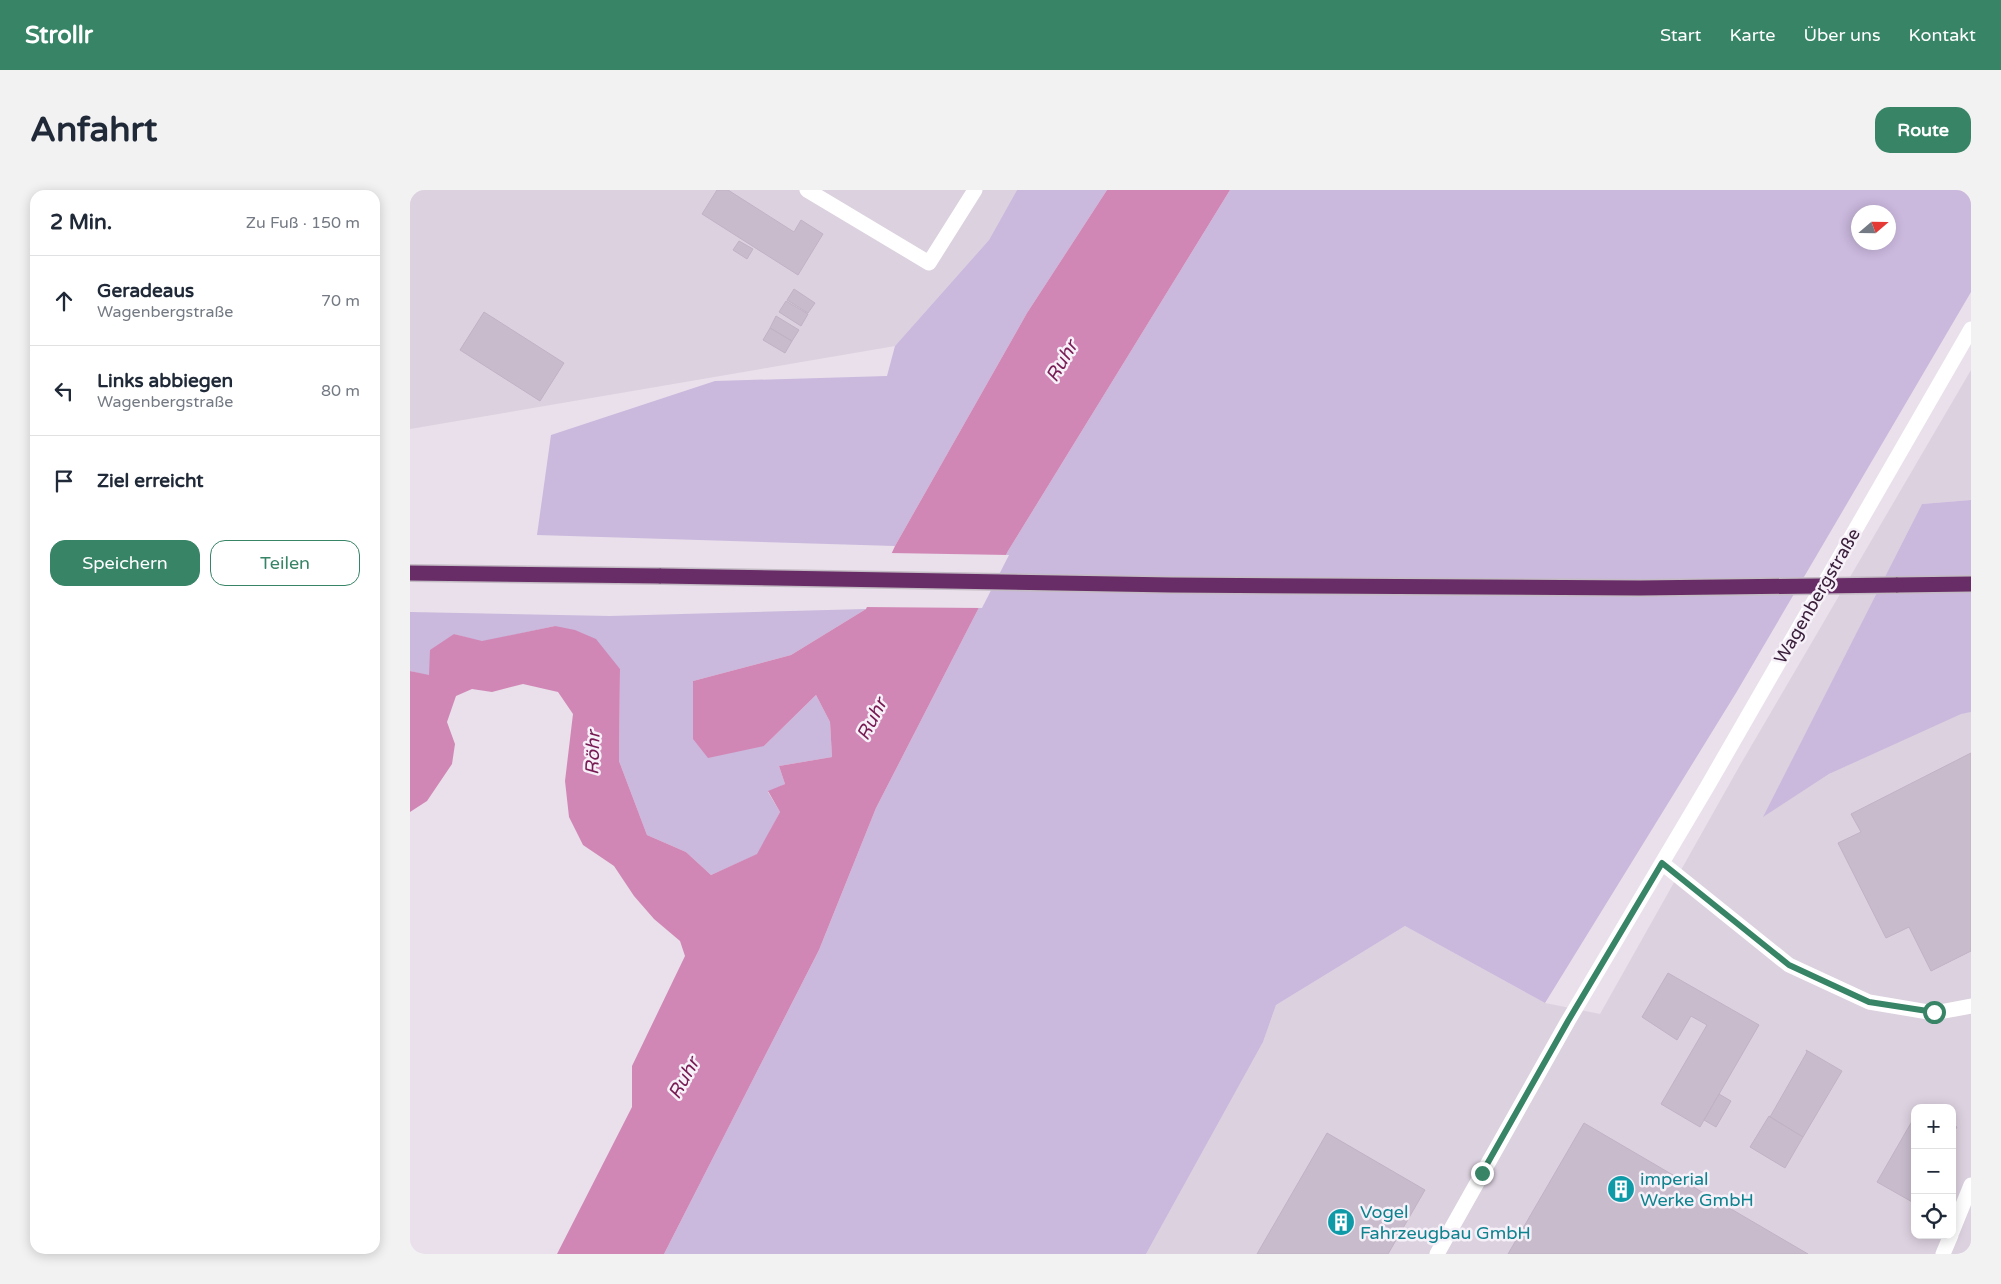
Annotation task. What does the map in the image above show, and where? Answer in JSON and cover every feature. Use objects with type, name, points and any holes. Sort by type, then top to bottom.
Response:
[{"type":"highway","points":[[410,573],[1211,585],[1640,588],[1896,585],[1971,582]]},
{"type":"street","points":[[807,190],[929,263],[975,190]]},
{"type":"street","name":"Wagenbergstraße","points":[[1437,1254],[1568,1021],[1662,863],[1971,329]]},
{"type":"street","points":[[1662,863],[1789,965],[1869,1002],[1934,1012],[1971,1006]]},
{"type":"street","points":[[1956,1222],[1971,1185]]},
{"type":"street","points":[[1943,1254],[1949,1239]]},
{"type":"shaded area","points":[[410,190],[1017,190],[989,240],[895,346],[410,429]]},
{"type":"shaded area","points":[[1017,190],[1107,190],[1027,313],[895,546],[537,535],[551,435],[715,381],[887,376],[895,346],[989,240]]},
{"type":"shaded area","points":[[1230,190],[1971,190],[1971,292],[1736,693],[1545,1003],[1405,926],[1276,1005],[1263,1042],[1146,1254],[664,1254],[819,950],[876,808],[1008,551]]},
{"type":"shaded area","points":[[1971,370],[1971,500],[1922,504],[1764,816],[1829,774],[1961,713],[1971,712],[1971,1254],[1146,1254],[1263,1042],[1276,1005],[1405,926],[1545,1003],[1600,1014],[1739,767]]},
{"type":"shaded area","points":[[1971,500],[1971,712],[1961,714],[1829,774],[1763,817],[1922,504]]},
{"type":"shaded area","points":[[866,609],[791,655],[693,681],[764,746],[816,695],[830,722],[832,757],[779,766],[785,784],[768,792],[780,812],[758,854],[711,875],[686,852],[647,835],[619,761],[620,669],[555,626],[482,642],[454,634],[429,676],[410,671],[410,612],[610,616]]},
{"type":"water","points":[[1107,190],[1230,190],[1008,551],[876,808],[819,950],[664,1254],[557,1254],[632,1107],[632,1066],[685,956],[680,941],[654,919],[634,896],[614,866],[583,845],[569,817],[565,781],[573,714],[558,692],[523,684],[492,692],[472,689],[456,696],[447,722],[455,744],[452,764],[427,801],[410,812],[410,671],[429,675],[430,650],[454,634],[482,641],[555,626],[575,630],[596,639],[620,669],[619,761],[647,835],[686,852],[711,875],[757,854],[780,812],[768,791],[785,784],[779,766],[832,757],[830,722],[816,695],[764,746],[708,758],[693,739],[693,681],[791,655],[866,609],[895,546],[1027,313]]},
{"type":"pier","points":[[889,553],[1009,555],[982,608],[864,607]]},
{"type":"building","points":[[717,190],[728,190],[794,232],[801,220],[823,234],[798,275],[702,214]]},
{"type":"building","points":[[739,241],[753,249],[747,259],[733,250]]},
{"type":"building","points":[[794,289],[815,303],[808,313],[787,300]]},
{"type":"building","points":[[786,301],[808,314],[801,326],[779,312]]},
{"type":"building","points":[[484,312],[564,363],[540,401],[460,350]]},
{"type":"building","points":[[776,316],[799,330],[792,341],[770,328]]},
{"type":"building","points":[[770,328],[792,341],[785,353],[763,340]]},
{"type":"building","points":[[1971,753],[1971,951],[1931,971],[1909,927],[1886,938],[1838,843],[1861,832],[1851,814]]},
{"type":"building","points":[[1668,973],[1759,1025],[1700,1127],[1661,1104],[1707,1025],[1691,1016],[1677,1040],[1642,1017]]},
{"type":"building","points":[[1806,1050],[1842,1071],[1803,1137],[1770,1117],[1807,1052]]},
{"type":"building","points":[[1719,1094],[1731,1101],[1716,1127],[1704,1120]]},
{"type":"building","points":[[1769,1116],[1803,1137],[1785,1168],[1750,1147]]},
{"type":"building","name":"imperial Werke GmbH","points":[[1584,1123],[1808,1254],[1508,1254]]},
{"type":"building","points":[[1911,1123],[1911,1201],[1877,1182]]},
{"type":"building","name":"Vogel Fahrzeugbau GmbH","points":[[1327,1133],[1425,1190],[1388,1254],[1257,1254]]},
{"type":"place","name":"imperial Werke GmbH","points":[[1621,1189]]},
{"type":"place","name":"Vogel Fahrzeugbau GmbH","points":[[1341,1222]]},
{"type":"route","points":[[1482,1173],[1568,1021],[1662,863],[1789,965],[1869,1002],[1934,1012]]},
{"type":"water label","name":"Ruhr","points":[[1061,361]]},
{"type":"water label","name":"Ruhr","points":[[871,719]]},
{"type":"water label","name":"Röhr","points":[[592,753]]},
{"type":"water label","name":"Ruhr","points":[[683,1078]]}]
